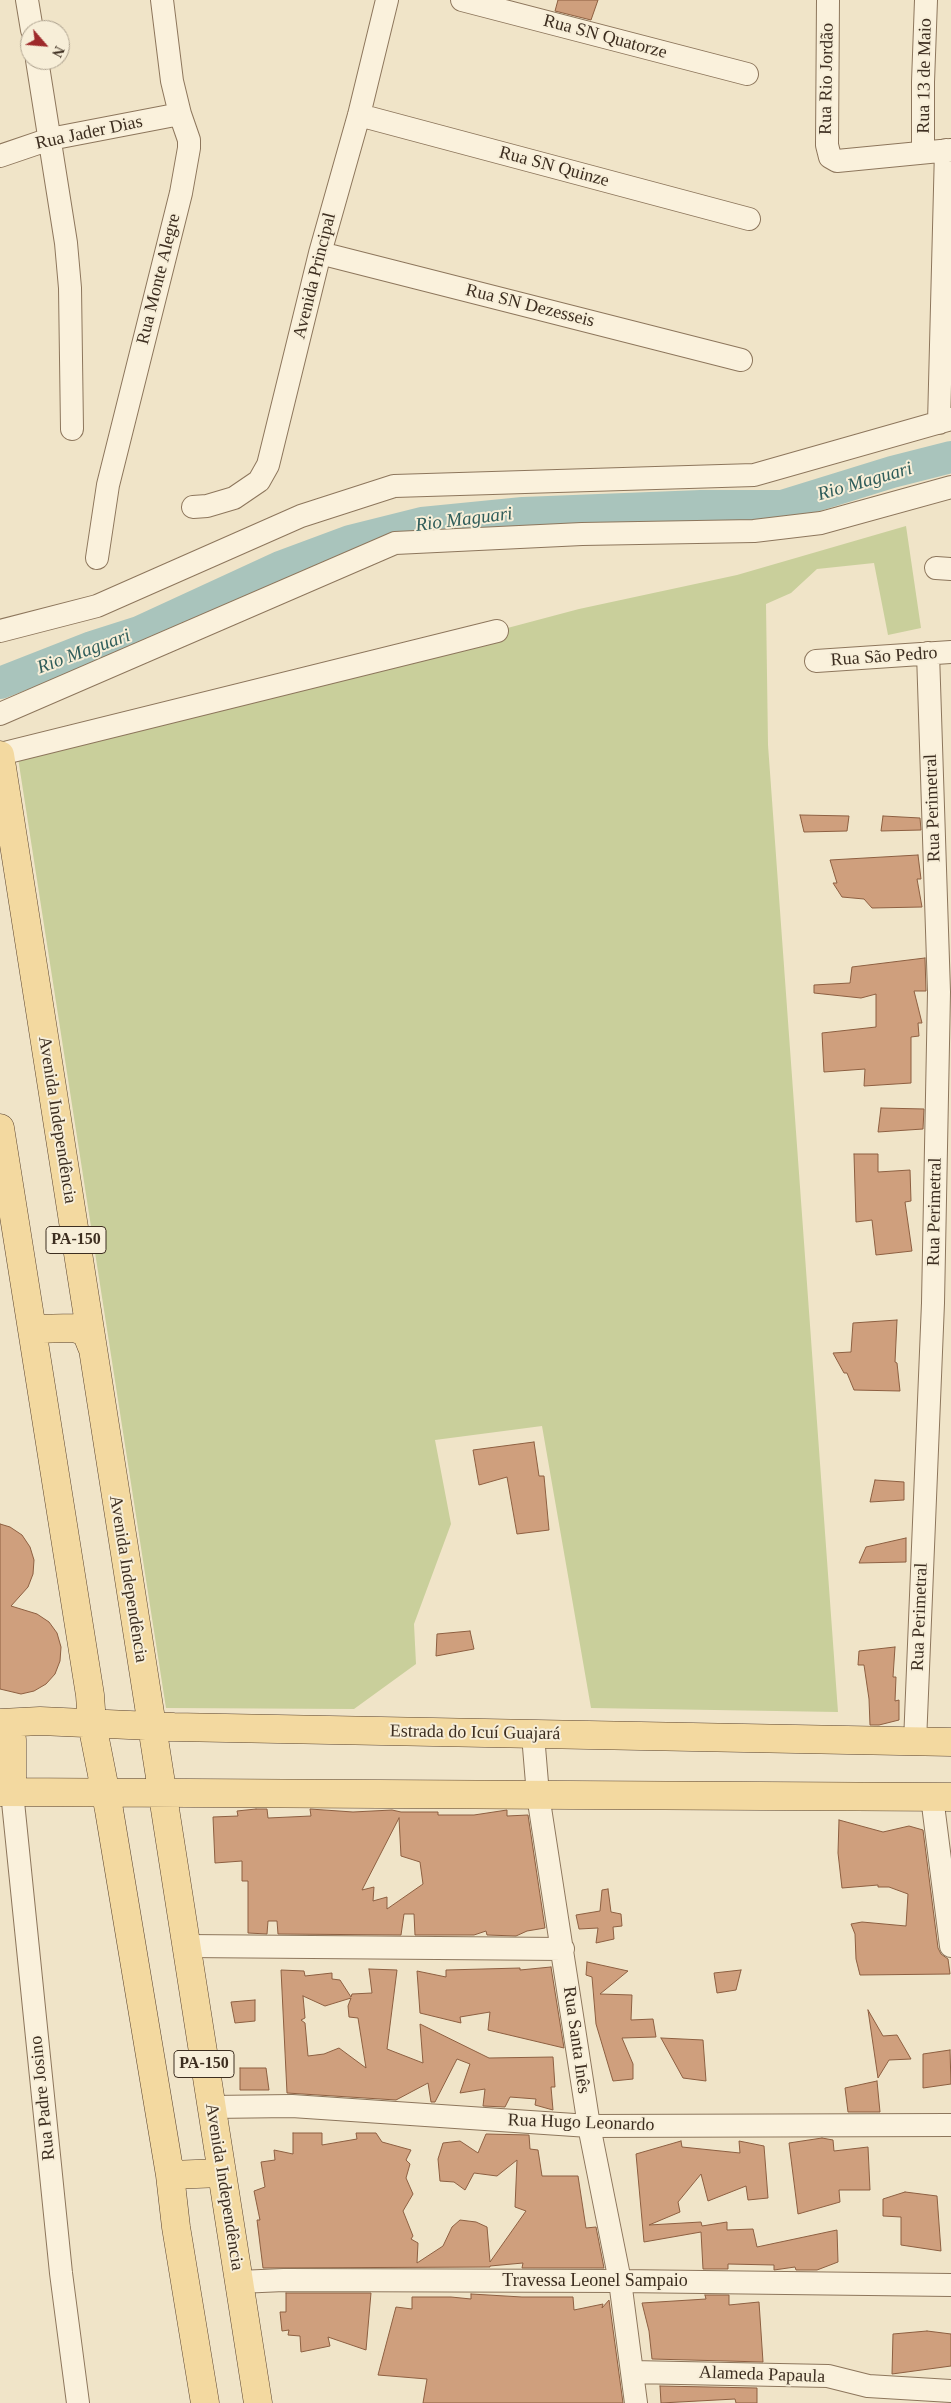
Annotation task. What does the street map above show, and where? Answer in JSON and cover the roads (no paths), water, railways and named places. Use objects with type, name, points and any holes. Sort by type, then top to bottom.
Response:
[{"type":"main road","name":"Avenida Independência","points":[[0,754],[150,1724],[258,2403]]},
{"type":"main road","name":"PA-150","points":[[0,1128],[91,1706],[92,1724],[170,2175],[176,2227],[205,2403]]},
{"type":"main road","points":[[32,1329],[74,1328],[86,1332],[92,1348]]},
{"type":"main road","name":"Estrada do Icuí Guajará","points":[[4,1723],[40,1721],[92,1724],[150,1724],[174,1727],[951,1742]]},
{"type":"main road","points":[[4,1723],[12,1740],[6,1792],[941,1797]]},
{"type":"main road","points":[[170,2175],[222,2173]]},
{"type":"street","points":[[27,0],[30,20]]},
{"type":"street","name":"Rua Monte Alegre","points":[[97,558],[110,475],[187,162],[189,140],[172,81],[162,0]]},
{"type":"street","name":"Avenida Principal","points":[[193,507],[207,506],[234,498],[259,481],[268,465],[320,253],[359,115],[387,0]]},
{"type":"street","name":"Rua SN Quatorze","points":[[462,0],[528,8],[747,74]]},
{"type":"street","name":"Rua Rio Jordão","points":[[828,0],[827,145],[830,157],[837,161],[923,151]]},
{"type":"street","name":"Rua 13 de Maio","points":[[923,151],[926,0]]},
{"type":"street","points":[[39,70],[70,288],[72,428]]},
{"type":"street","name":"Rua Jader Dias","points":[[0,156],[50,140],[180,114]]},
{"type":"street","name":"Rua SN Quinze","points":[[359,115],[749,219]]},
{"type":"street","points":[[923,151],[948,150]]},
{"type":"street","name":"Rua 13 de Maio","points":[[945,421],[948,150]]},
{"type":"street","name":"Rua SN Dezesseis","points":[[320,253],[740,360]]},
{"type":"street","points":[[0,631],[97,606],[301,516],[394,486],[754,475],[945,421]]},
{"type":"street","points":[[0,714],[395,543],[582,534],[754,531],[821,523],[951,487]]},
{"type":"street","points":[[0,754],[497,631]]},
{"type":"street","name":"Rua São Pedro","points":[[816,661],[951,652]]},
{"type":"street","name":"Rua Perimetral","points":[[915,1742],[942,1302],[945,991],[942,823],[928,653]]},
{"type":"street","name":"Rua Santa Inês","points":[[534,1735],[538,1795],[589,2126],[620,2281],[636,2403]]},
{"type":"street","name":"Rua Padre Josino","points":[[6,1792],[61,2273],[78,2403]]},
{"type":"street","points":[[941,1797],[951,1946]]},
{"type":"street","points":[[186,1946],[563,1949]]},
{"type":"street","name":"Rua Hugo Leonardo","points":[[211,2107],[292,2106],[589,2126],[951,2125]]},
{"type":"street","name":"Travessa Leonel Sampaio","points":[[238,2282],[284,2280],[620,2281],[951,2285]]},
{"type":"street","name":"Alameda Papaula","points":[[632,2372],[828,2376],[869,2395],[951,2391]]},
{"type":"waterway","name":"Rio Maguari","points":[[0,683],[92,647],[139,632],[280,567],[350,541],[422,523],[523,513],[701,506],[782,506],[892,472],[951,457]]}]
